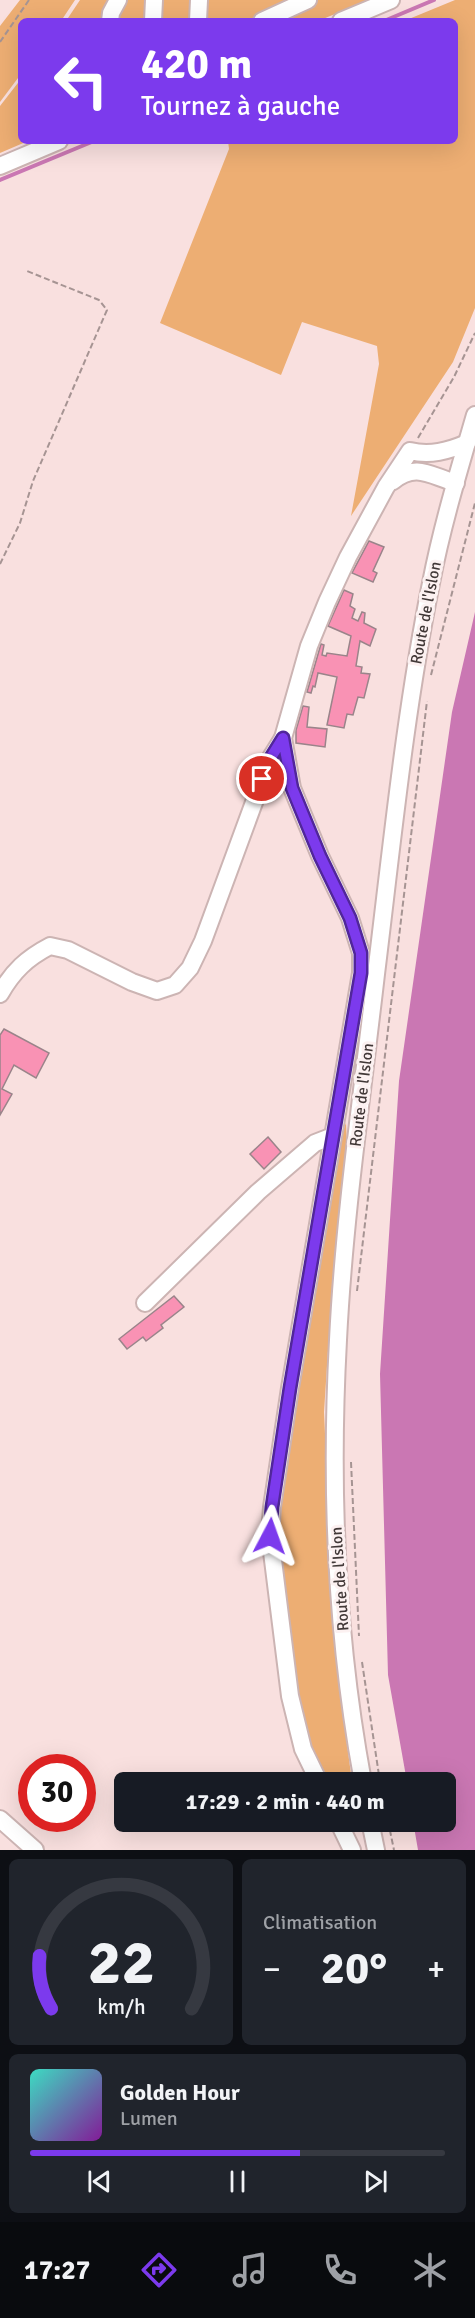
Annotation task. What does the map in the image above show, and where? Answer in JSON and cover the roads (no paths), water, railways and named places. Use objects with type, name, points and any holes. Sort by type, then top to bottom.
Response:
[{"type":"street","points":[[110,18],[118,0]]},
{"type":"street","points":[[153,18],[154,0]]},
{"type":"street","points":[[198,18],[199,0]]},
{"type":"street","points":[[266,18],[286,5],[308,0]]},
{"type":"street","points":[[348,18],[391,0]]},
{"type":"street","points":[[0,166],[52,144]]},
{"type":"street","name":"Route de l'Islon","points":[[361,1772],[346,1669],[336,1539],[335,1406],[338,1336],[350,1200],[406,727],[431,581],[475,415]]},
{"type":"street","points":[[0,994],[10,975],[32,956],[50,946],[68,950],[132,982],[157,991],[175,985],[190,968],[203,940],[270,759],[283,738],[309,646],[348,557],[386,487],[410,451],[422,453],[445,451],[467,443]]},
{"type":"street","points":[[386,487],[404,473],[413,470],[424,471],[456,483]]},
{"type":"street","points":[[283,738],[292,788],[320,856],[350,918],[361,953],[361,973],[290,1388],[272,1507],[270,1536],[290,1696],[303,1749],[314,1772]]},
{"type":"street","points":[[145,1303],[258,1192],[315,1143],[333,1136]]},
{"type":"street","points":[[0,1819],[35,1850]]},
{"type":"street","points":[[343,1832],[352,1850]]},
{"type":"street","points":[[372,1832],[376,1850]]},
{"type":"waterway","points":[[391,18],[434,0]]},
{"type":"waterway","points":[[0,180],[87,144]]}]
